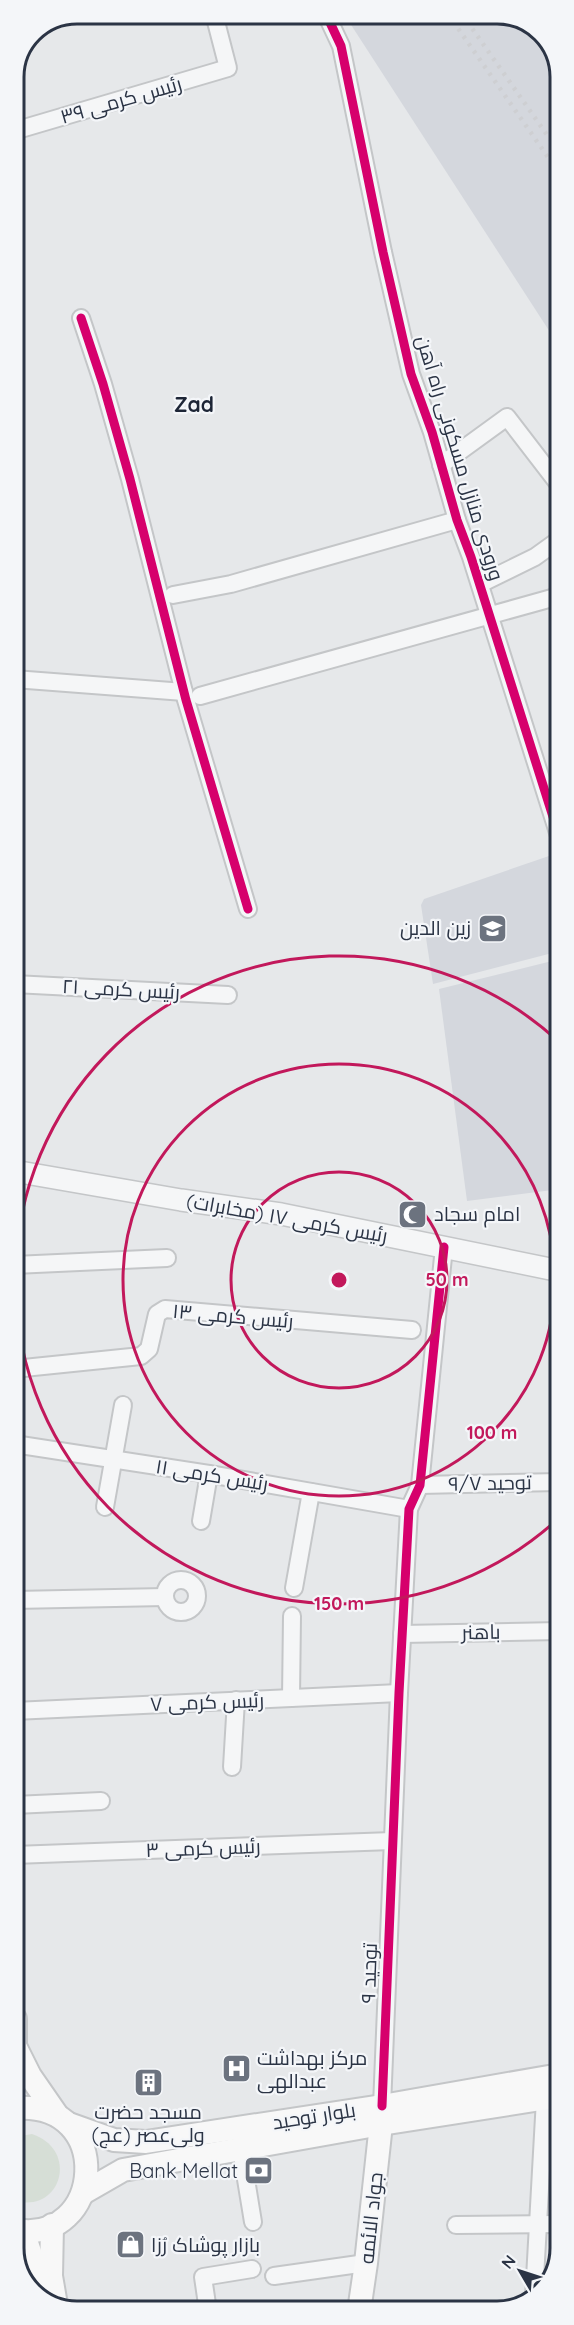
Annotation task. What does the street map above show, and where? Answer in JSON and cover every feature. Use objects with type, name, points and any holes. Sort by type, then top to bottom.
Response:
[{"type":"main road","points":[[24,2066],[63,2120],[78,2136],[86,2157],[87,2179],[75,2206],[64,2217],[52,2225],[24,2230]]},
{"type":"main road","name":"بلوار توحید","points":[[82,2193],[123,2170],[241,2149],[550,2077]]},
{"type":"main road","name":"بلوار توحید","points":[[24,2107],[43,2109],[63,2120],[114,2140],[146,2142],[550,2097]]},
{"type":"main road","name":"جواد الائمه","points":[[360,2301],[366,2263],[381,2115]]},
{"type":"main road","points":[[52,2225],[51,2276],[54,2296]]},
{"type":"main road","points":[[24,2243],[40,2286]]},
{"type":"street","name":"رئیس کرمی ۳۹","points":[[24,128],[228,68],[217,24]]},
{"type":"street","name":"ورودی منازل مسکونی راه آهن","points":[[331,24],[341,46],[383,252],[411,374],[550,808]]},
{"type":"street","points":[[81,318],[103,384],[192,694],[248,909]]},
{"type":"street","points":[[441,465],[507,417],[550,473]]},
{"type":"street","points":[[172,595],[231,584],[456,520]]},
{"type":"street","points":[[480,584],[535,557],[550,546]]},
{"type":"street","points":[[24,680],[192,694],[550,599]]},
{"type":"street","name":"رئیس کرمی ۲۱","points":[[24,985],[228,995]]},
{"type":"street","name":"رئیس کرمی ۱۷ (مخابرات)","points":[[24,1173],[281,1214],[550,1268]]},
{"type":"street","points":[[409,1509],[420,1485],[444,1247]]},
{"type":"street","points":[[24,1265],[167,1258]]},
{"type":"street","name":"رئیس کرمی ۱۳","points":[[24,1368],[141,1356],[149,1349],[157,1314],[165,1309],[412,1330]]},
{"type":"street","points":[[105,1507],[123,1405]]},
{"type":"street","name":"رئیس کرمی ۱۱","points":[[24,1446],[209,1474],[409,1509]]},
{"type":"street","points":[[201,1521],[209,1474]]},
{"type":"street","name":"توحید ۹/۷","points":[[420,1485],[550,1482]]},
{"type":"street","points":[[294,1588],[311,1492]]},
{"type":"street","name":"توحید ۹","points":[[381,2115],[409,1509]]},
{"type":"street","points":[[24,1600],[165,1597]]},
{"type":"street","points":[[291,1698],[292,1616]]},
{"type":"street","name":"باهنر","points":[[402,1634],[550,1631]]},
{"type":"street","name":"رئیس کرمی ۷","points":[[24,1711],[399,1693]]},
{"type":"street","points":[[232,1767],[236,1700]]},
{"type":"street","points":[[24,1805],[101,1801]]},
{"type":"street","name":"رئیس کرمی ۳","points":[[24,1855],[392,1841]]},
{"type":"street","points":[[535,2285],[538,2223],[550,2122]]},
{"type":"street","points":[[241,2149],[253,2222]]},
{"type":"street","points":[[456,2225],[550,2224]]},
{"type":"street","points":[[274,2276],[366,2263]]},
{"type":"street","points":[[207,2301],[203,2277],[252,2269]]},
{"type":"shaded area","points":[[350,24],[501,24],[524,31],[543,50],[550,77],[550,332]]},
{"type":"shaded area","name":"زین الدین","points":[[549,856],[550,954],[433,984],[421,905],[424,899]]},
{"type":"shaded area","points":[[550,961],[550,1190],[467,1201],[439,989]]},
{"type":"shaded area","points":[[32,2134],[47,2142],[56,2153],[60,2165],[59,2178],[53,2189],[44,2198],[31,2202],[24,2202],[24,2135]]},
{"type":"railway","points":[[455,24],[550,160]]},
{"type":"railway","points":[[469,24],[550,139]]},
{"type":"cycle path","points":[[331,24],[341,46],[383,252],[411,374],[432,432],[457,520],[471,557],[550,807]]},
{"type":"cycle path","points":[[81,318],[103,384],[130,479],[186,700],[248,909]]},
{"type":"cycle path","points":[[382,2106],[409,1509],[420,1485],[444,1247]]},
{"type":"place","name":"زین الدین","points":[[492,928]]},
{"type":"place","name":"امام سجاد","points":[[413,1214]]},
{"type":"place","name":"مرکز بهداشت عبدالهی","points":[[236,2069]]},
{"type":"place","name":"مسجد حضرت ولی‌عصر (عج)","points":[[148,2082]]},
{"type":"place","name":"Bank Mellat","points":[[259,2171]]},
{"type":"place","name":"بازار پوشاک رُزا","points":[[130,2245]]},
{"type":"district","name":"Zad","points":[[194,405]]}]
